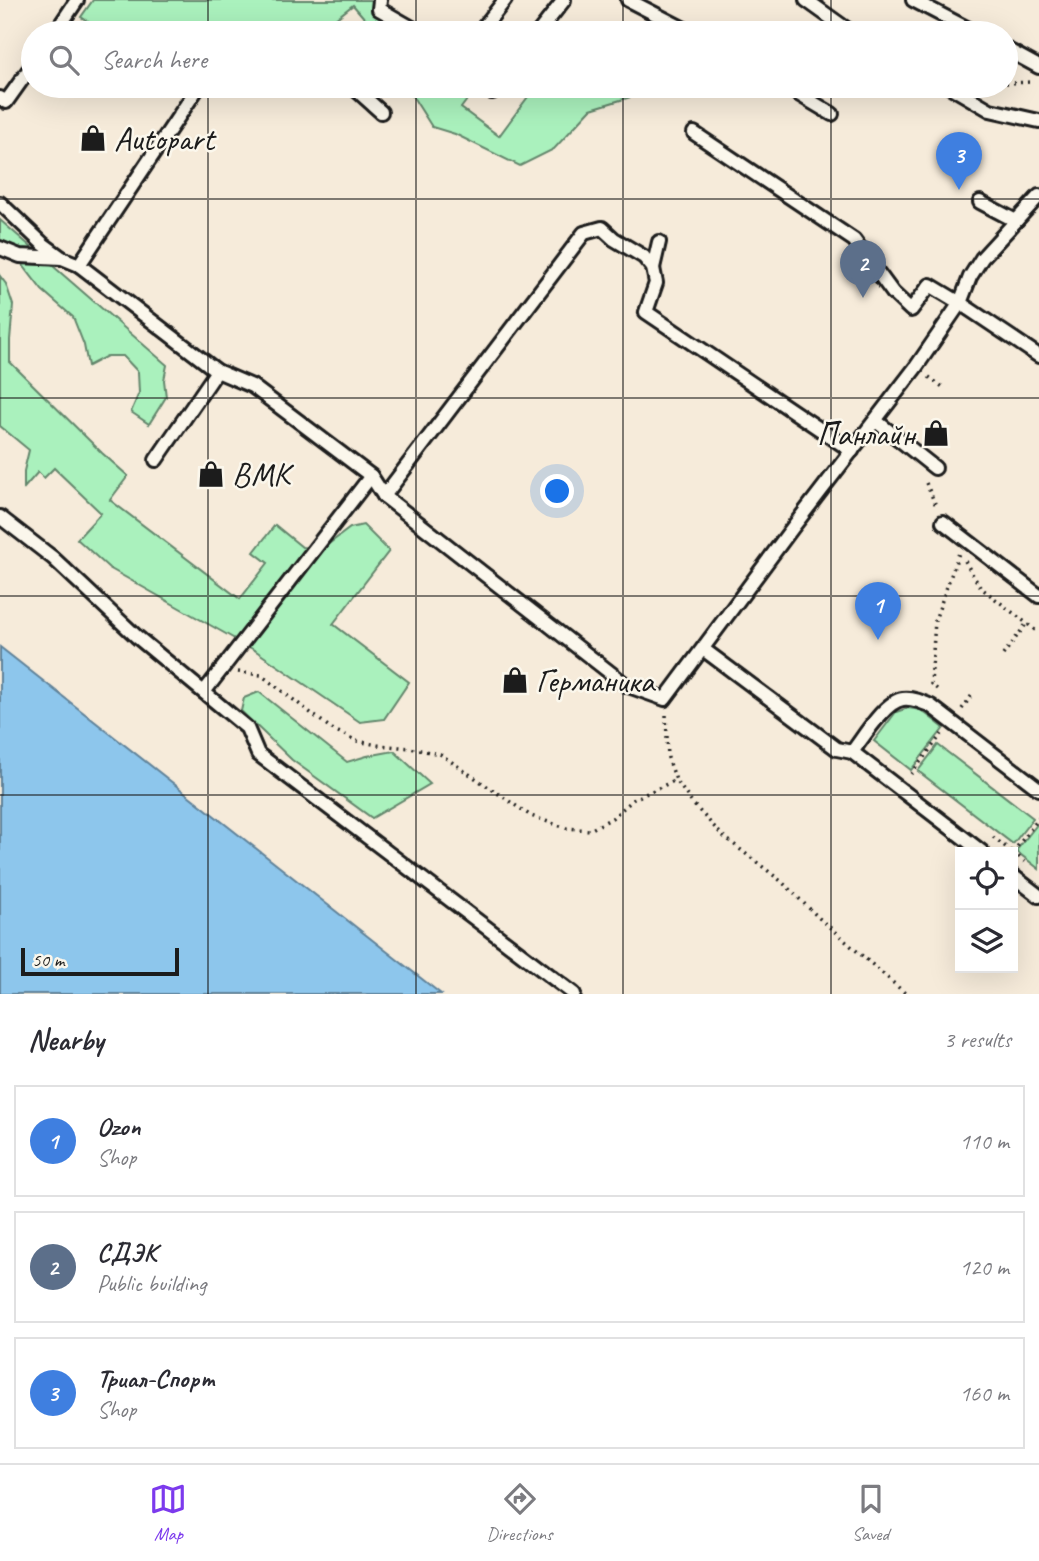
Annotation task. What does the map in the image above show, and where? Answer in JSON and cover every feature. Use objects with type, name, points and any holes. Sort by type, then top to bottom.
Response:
[{"type":"lane","points":[[63,21],[78,0]]},
{"type":"lane","points":[[380,0],[379,9],[400,21]]},
{"type":"lane","points":[[488,21],[505,0]]},
{"type":"lane","points":[[547,21],[564,0]]},
{"type":"lane","points":[[628,0],[669,21]]},
{"type":"lane","points":[[806,0],[835,21]]},
{"type":"lane","points":[[913,0],[953,21]]},
{"type":"lane","points":[[1018,56],[1039,67]]},
{"type":"lane","points":[[0,98],[6,102],[21,81]]},
{"type":"lane","points":[[79,265],[191,98]]},
{"type":"lane","points":[[365,98],[381,112]]},
{"type":"lane","points":[[805,98],[832,114]]},
{"type":"lane","points":[[970,98],[990,110],[1039,121]]},
{"type":"lane","points":[[694,133],[854,240],[892,293],[911,310],[930,285],[1039,356]]},
{"type":"lane","points":[[0,203],[43,244],[62,258],[79,265],[131,297],[217,371],[237,373],[371,476],[384,496],[626,685],[665,699],[916,367],[960,303],[970,277],[982,258],[1039,196]]},
{"type":"lane","points":[[980,202],[1016,222]]},
{"type":"lane","points":[[384,496],[584,233],[602,228],[614,239],[644,257],[653,268]]},
{"type":"lane","points":[[659,242],[653,268],[656,283],[646,312],[852,451]]},
{"type":"lane","points":[[0,248],[20,256],[62,258]]},
{"type":"lane","points":[[156,460],[217,371]]},
{"type":"lane","points":[[876,421],[936,468]]},
{"type":"lane","points":[[204,692],[371,476]]},
{"type":"lane","points":[[0,517],[53,558],[136,636],[247,728],[258,754],[574,994]]},
{"type":"lane","points":[[943,522],[1039,596]]},
{"type":"lane","points":[[704,649],[837,749],[852,752],[976,847]]},
{"type":"lane","points":[[852,752],[886,708],[900,699],[915,699],[931,706],[1039,789]]},
{"type":"lane","points":[[1018,880],[1039,896]]},
{"type":"path","points":[[1018,83],[1039,82]]},
{"type":"path","points":[[930,377],[944,388]]},
{"type":"path","points":[[925,481],[943,522]]},
{"type":"path","points":[[931,684],[935,620],[960,551],[980,587],[1039,632]]},
{"type":"path","points":[[1003,654],[1027,624]]},
{"type":"path","points":[[222,669],[261,675],[332,729],[357,741],[440,754],[531,816],[566,828],[590,830],[612,818],[634,799],[676,780]]},
{"type":"path","points":[[911,774],[972,695]]},
{"type":"path","points":[[665,699],[668,758],[676,780],[692,803],[723,836],[781,881],[906,994]]},
{"type":"path","points":[[1017,847],[1039,818]]},
{"type":"green space","points":[[93,0],[383,0],[388,21],[367,21],[353,5],[333,21],[87,21],[81,17]]},
{"type":"green space","points":[[414,98],[468,98],[461,108],[499,136],[527,98],[627,98],[591,109],[554,149],[520,166],[455,134],[432,127]]},
{"type":"green space","points":[[0,220],[167,365],[164,380],[166,397],[149,424],[131,412],[139,393],[138,372],[123,356],[107,356],[88,366],[84,345],[73,317],[42,290],[12,251],[0,241]]},
{"type":"green space","points":[[0,276],[6,284],[13,305],[10,362],[128,476],[110,500],[240,599],[268,563],[254,552],[275,525],[302,547],[322,549],[350,528],[363,525],[389,551],[333,624],[409,682],[384,719],[360,722],[256,651],[109,568],[77,539],[101,513],[54,468],[44,478],[38,472],[24,488],[24,471],[29,450],[0,426]]},
{"type":"green space","points":[[259,692],[347,762],[394,751],[430,784],[372,818],[292,760],[241,711],[244,698]]},
{"type":"green space","points":[[908,708],[921,710],[944,728],[911,770],[874,741],[896,712]]},
{"type":"green space","points":[[938,745],[1033,818],[1013,844],[918,771]]},
{"type":"green space","points":[[1039,822],[1039,869],[1018,853],[1018,848]]},
{"type":"water","points":[[0,647],[441,994],[0,994]]},
{"type":"place","name":"Autopart","points":[[93,138]]},
{"type":"place","name":"Триал-Спорт","points":[[959,190]]},
{"type":"place","name":"СДЭК","points":[[863,298]]},
{"type":"place","name":"Панлайн","points":[[936,433]]},
{"type":"place","name":"ВМК","points":[[211,474]]},
{"type":"place","name":"Ozon","points":[[878,640]]},
{"type":"place","name":"Германика","points":[[515,680]]}]
